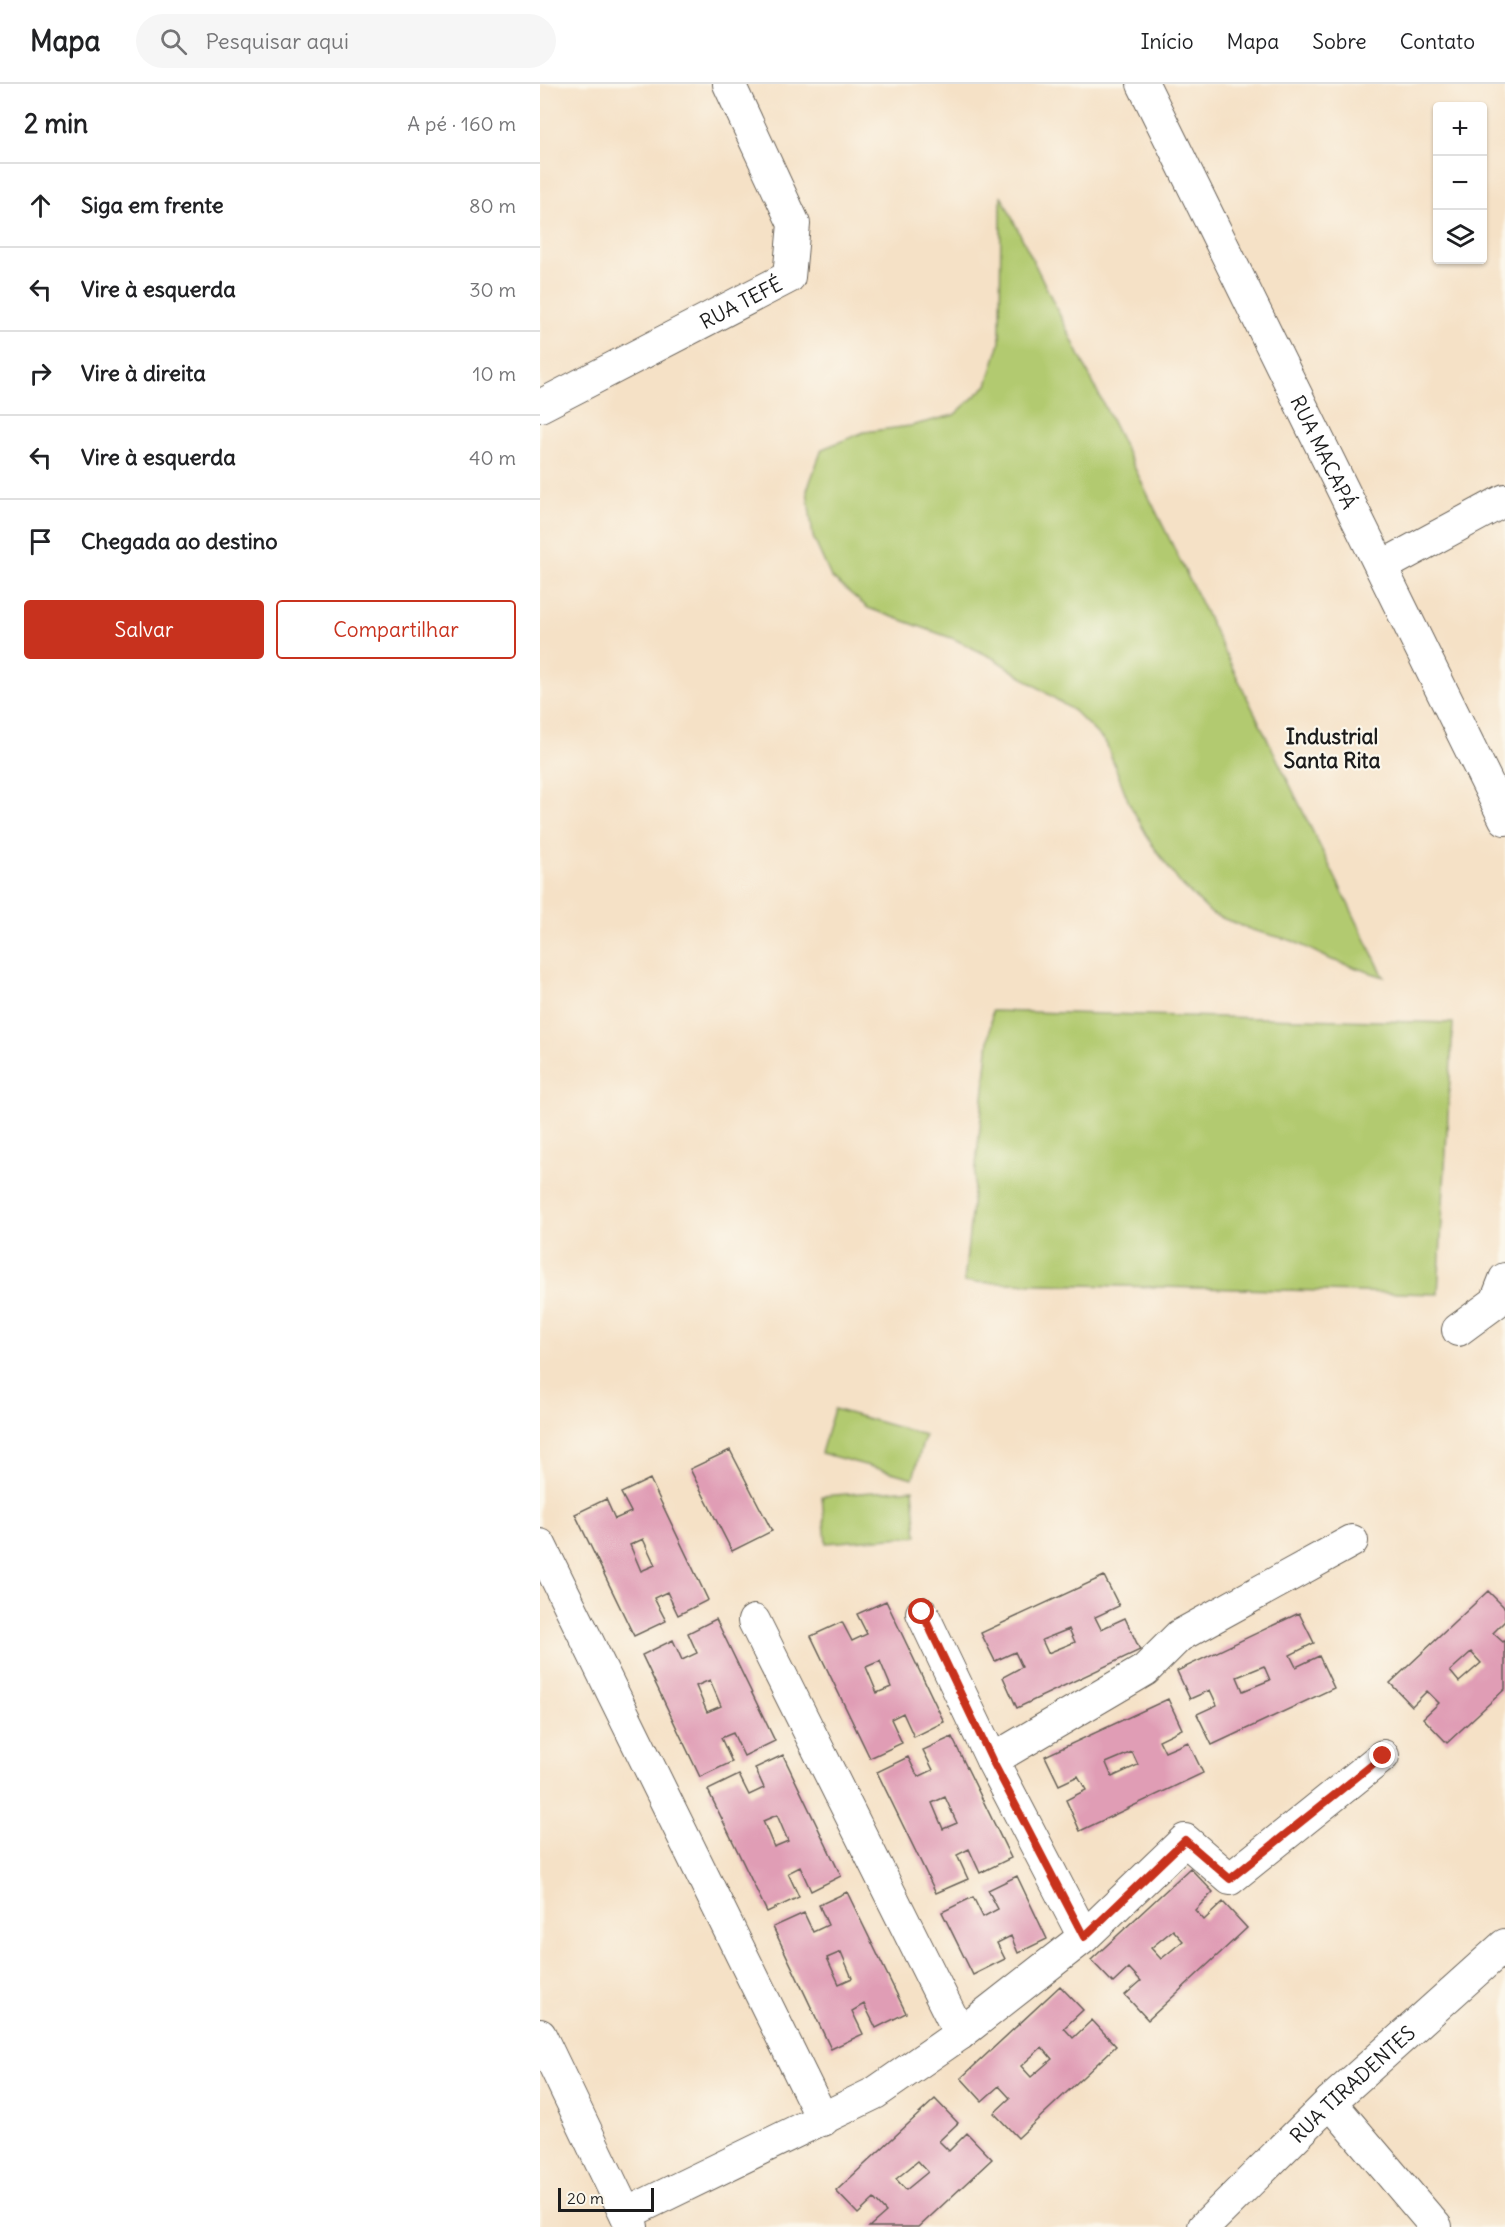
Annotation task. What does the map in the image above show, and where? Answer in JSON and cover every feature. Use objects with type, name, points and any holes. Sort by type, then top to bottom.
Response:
[{"type":"street","name":"RUA TEFÉ","points":[[540,406],[789,277],[794,224],[729,84]]},
{"type":"street","name":"RUA MACAPÁ","points":[[1143,84],[1505,819]]},
{"type":"street","points":[[1381,567],[1505,500]]},
{"type":"street","points":[[1458,1330],[1496,1302],[1505,1279]]},
{"type":"street","points":[[992,1760],[1145,1670],[1179,1636],[1352,1541]]},
{"type":"street","points":[[540,1545],[823,2120]]},
{"type":"street","points":[[922,1612],[992,1760],[1084,1937]]},
{"type":"street","points":[[754,1621],[960,2034]]},
{"type":"street","points":[[540,2035],[629,2221],[874,2093],[960,2034],[1084,1937],[1185,1840],[1230,1879],[1383,1756]]},
{"type":"street","name":"RUA TIRADENTES","points":[[1204,2227],[1330,2102],[1505,1945]]},
{"type":"street","points":[[1330,2102],[1436,2227]]},
{"type":"green space","points":[[1001,195],[1384,977],[1332,960],[1293,941],[1252,930],[1212,914],[1179,882],[1151,843],[1129,803],[1106,743],[1074,711],[993,658],[954,639],[868,608],[831,577],[813,537],[807,490],[822,449],[864,432],[910,426],[954,415],[987,385],[1000,342]]},
{"type":"green space","points":[[992,1011],[1453,1023],[1438,1294],[964,1282]]},
{"type":"green space","points":[[834,1409],[925,1435],[913,1478],[821,1453]]},
{"type":"green space","points":[[913,1489],[917,1536],[826,1543],[822,1496]]},
{"type":"building","points":[[730,1450],[772,1531],[732,1551],[690,1469]]},
{"type":"building","points":[[650,1479],[708,1600],[678,1615],[667,1592],[654,1598],[666,1621],[634,1636],[575,1514],[606,1499],[615,1519],[631,1512],[621,1493]],"holes":[[[643,1539],[655,1565],[641,1571],[630,1545]]]},
{"type":"building","points":[[1104,1576],[1119,1606],[1095,1617],[1101,1629],[1125,1618],[1140,1650],[1017,1708],[1003,1677],[1022,1667],[1015,1652],[995,1661],[981,1633]],"holes":[[[1069,1629],[1075,1642],[1048,1653],[1042,1640]]]},
{"type":"building","points":[[1488,1591],[1505,1608],[1505,1621],[1493,1633],[1503,1642],[1505,1640],[1505,1689],[1447,1743],[1423,1718],[1439,1703],[1427,1691],[1412,1706],[1390,1683]],"holes":[[[1471,1652],[1481,1663],[1459,1682],[1450,1671]]]},
{"type":"building","points":[[886,1601],[944,1722],[914,1737],[903,1713],[891,1719],[902,1743],[870,1758],[811,1636],[842,1622],[852,1641],[867,1634],[857,1614]],"holes":[[[880,1661],[891,1687],[877,1693],[866,1667]]]},
{"type":"building","points":[[1299,1613],[1314,1643],[1290,1655],[1296,1667],[1319,1656],[1334,1688],[1212,1745],[1197,1714],[1217,1705],[1210,1690],[1190,1699],[1177,1671]],"holes":[[[1264,1666],[1270,1680],[1243,1691],[1237,1677]]]},
{"type":"building","points":[[716,1619],[775,1741],[744,1756],[733,1733],[721,1738],[732,1762],[700,1777],[642,1655],[673,1640],[682,1660],[697,1653],[688,1633]],"holes":[[[710,1680],[721,1706],[707,1712],[696,1686]]]},
{"type":"building","points":[[1168,1699],[1182,1729],[1159,1740],[1165,1752],[1188,1742],[1203,1773],[1080,1831],[1066,1800],[1086,1790],[1078,1776],[1059,1785],[1045,1756]],"holes":[[[1132,1752],[1138,1765],[1112,1777],[1106,1763]]]},
{"type":"building","points":[[952,1737],[1011,1858],[980,1873],[969,1849],[957,1855],[968,1879],[936,1893],[877,1772],[908,1757],[918,1777],[933,1770],[923,1750]],"holes":[[[945,1797],[957,1823],[943,1829],[932,1803]]]},
{"type":"building","points":[[783,1755],[841,1876],[811,1891],[800,1867],[788,1873],[799,1897],[767,1912],[708,1790],[739,1775],[749,1795],[764,1788],[755,1768]],"holes":[[[777,1815],[788,1841],[774,1847],[763,1821]]]},
{"type":"building","points":[[1190,1868],[1213,1892],[1195,1910],[1204,1920],[1223,1902],[1247,1928],[1148,2020],[1125,1995],[1141,1981],[1129,1968],[1113,1983],[1091,1960]],"holes":[[[1173,1930],[1183,1941],[1161,1959],[1151,1948]]]},
{"type":"building","points":[[1017,1876],[1047,1939],[1018,1953],[1011,1936],[997,1943],[1005,1959],[973,1975],[942,1912],[973,1897],[983,1917],[998,1909],[988,1890]]},
{"type":"building","points":[[847,1892],[906,2013],[876,2028],[864,2004],[852,2011],[863,2034],[831,2049],[773,1927],[804,1913],[813,1932],[828,1925],[819,1905]],"holes":[[[841,1952],[852,1978],[839,1984],[827,1958]]]},
{"type":"building","points":[[1060,1986],[1083,2010],[1064,2028],[1073,2038],[1092,2020],[1116,2046],[1018,2138],[994,2113],[1010,2098],[999,2086],[982,2101],[961,2078]],"holes":[[[1042,2047],[1052,2059],[1031,2077],[1021,2066]]]},
{"type":"building","points":[[935,2099],[958,2123],[939,2141],[949,2151],[967,2133],[992,2159],[919,2227],[869,2227],[886,2212],[874,2199],[858,2214],[836,2191]],"holes":[[[918,2161],[928,2172],[906,2190],[896,2179]]]},
{"type":"district","name":"Industrial Santa Rita","points":[[1332,748]]},
{"type":"route","points":[[922,1612],[992,1760],[1084,1937],[1185,1840],[1230,1879],[1383,1756]]}]
